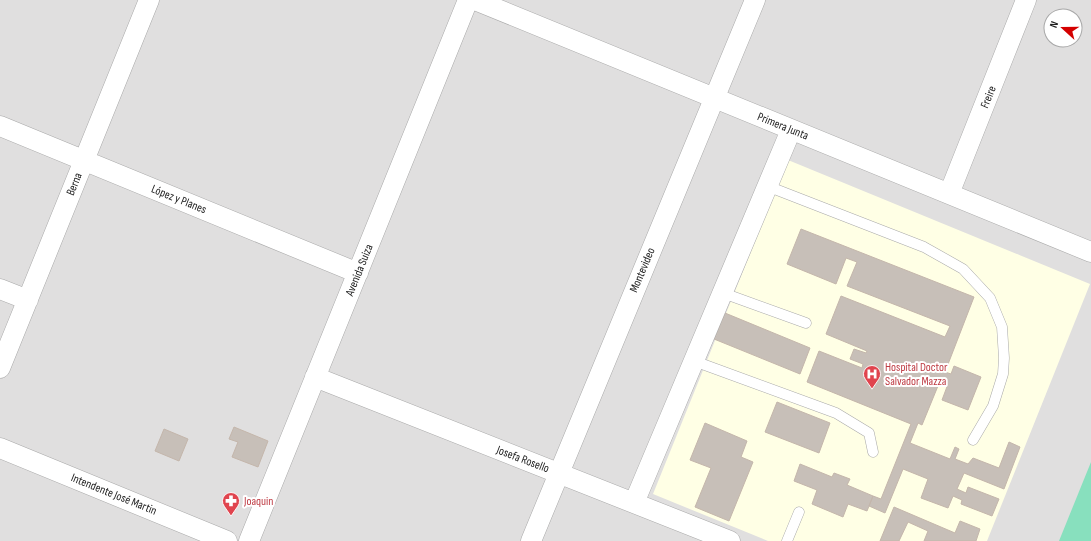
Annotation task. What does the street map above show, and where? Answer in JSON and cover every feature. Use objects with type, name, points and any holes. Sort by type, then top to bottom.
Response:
[{"type":"street","name":"Berna","points":[[0,368],[149,0]]},
{"type":"street","name":"Avenida Suiza","points":[[249,541],[468,0]]},
{"type":"street","name":"Primera Junta","points":[[475,0],[1091,252]]},
{"type":"street","name":"Montevideo","points":[[531,541],[558,472],[755,0]]},
{"type":"street","name":"Freire","points":[[949,194],[1026,0]]},
{"type":"street","name":"López y Planes","points":[[0,126],[358,273]]},
{"type":"street","points":[[634,503],[791,130]]},
{"type":"street","points":[[0,289],[28,300]]},
{"type":"street","name":"Josefa Rosello","points":[[315,377],[730,541]]},
{"type":"street","name":"Intendente José Martin","points":[[0,448],[227,541]]},
{"type":"lane","points":[[767,186],[924,247],[963,269],[990,298],[1002,327],[1004,358],[1003,374],[993,406],[973,440]]},
{"type":"lane","points":[[723,292],[806,323]]},
{"type":"lane","points":[[694,360],[836,413],[869,433],[873,452]]},
{"type":"lane","points":[[787,541],[799,512]]},
{"type":"shaded area","points":[[0,0],[1091,0],[1091,541],[0,541]]},
{"type":"shaded area","name":"Hospital Doctor Salvador Mazza","points":[[788,160],[1090,284],[987,541],[768,541],[653,494]]},
{"type":"green space","points":[[1091,462],[1091,541],[1059,541]]},
{"type":"building","points":[[801,229],[974,297],[945,372],[951,374],[954,366],[981,377],[968,410],[942,400],[948,384],[940,381],[922,425],[918,423],[910,443],[950,459],[955,447],[959,449],[955,459],[968,464],[973,458],[999,468],[1009,442],[1020,447],[1004,489],[964,473],[957,489],[966,493],[968,487],[999,499],[992,516],[961,504],[962,500],[953,496],[948,508],[921,498],[928,479],[903,469],[885,513],[869,506],[873,496],[881,499],[911,424],[807,382],[819,351],[862,368],[863,364],[850,359],[854,349],[866,353],[867,351],[826,334],[841,296],[945,337],[950,326],[847,286],[857,262],[846,258],[836,284],[787,264]]},
{"type":"building","points":[[725,313],[810,348],[800,374],[714,339]]},
{"type":"building","points":[[777,402],[830,423],[819,453],[765,432]]},
{"type":"building","points":[[705,423],[747,441],[741,457],[753,462],[729,521],[695,507],[711,468],[690,460]]},
{"type":"building","points":[[234,427],[268,441],[258,467],[232,457],[238,442],[229,439]]},
{"type":"building","points":[[164,429],[188,439],[179,461],[155,451]]},
{"type":"building","points":[[800,464],[832,477],[834,473],[850,479],[847,485],[873,496],[867,511],[848,504],[843,517],[812,504],[817,490],[794,481]]},
{"type":"building","points":[[894,507],[955,533],[960,521],[980,529],[976,541],[924,541],[928,531],[908,522],[899,541],[880,541]]},
{"type":"place","name":"Hospital Doctor Salvador Mazza","points":[[872,389]]},
{"type":"place","name":"Joaquin","points":[[231,516]]}]
